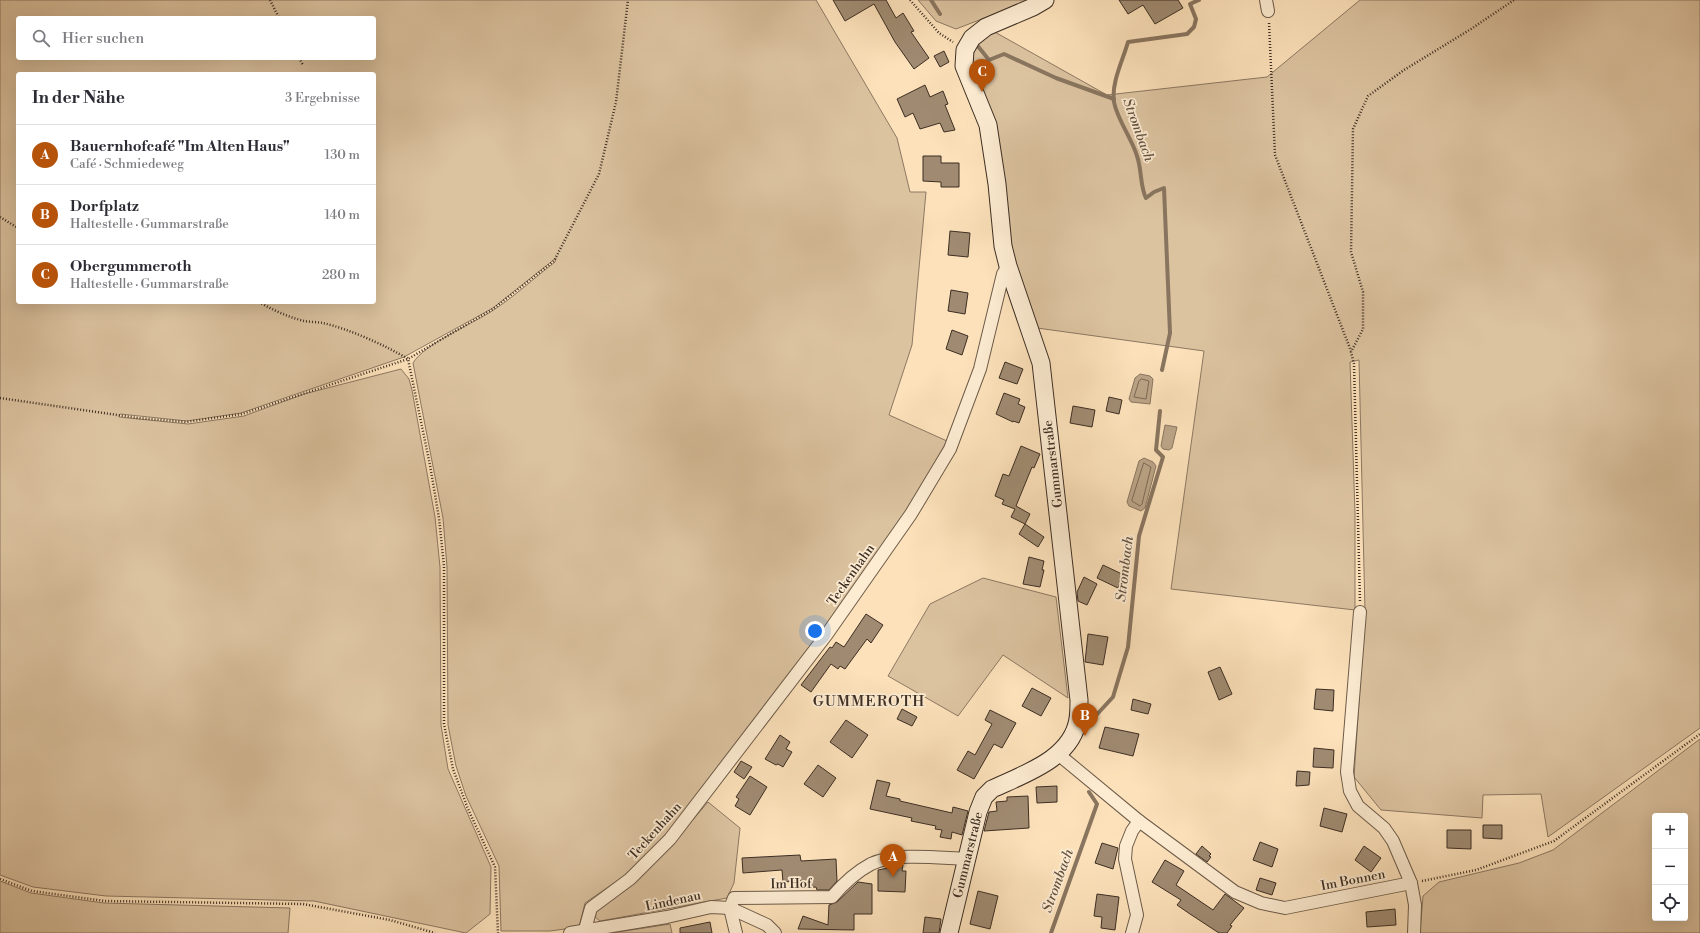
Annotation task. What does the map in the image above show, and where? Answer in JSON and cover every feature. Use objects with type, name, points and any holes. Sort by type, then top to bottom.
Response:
[{"type":"street","points":[[965,50],[972,38],[986,27],[1033,7],[1045,0]]},
{"type":"street","name":"Gummarstraße","points":[[949,933],[978,812],[984,797],[992,789],[1058,754],[1072,736],[1078,720],[1079,700],[1041,363],[1008,266],[1003,246],[997,184],[988,126],[964,66],[965,50]]},
{"type":"street","name":"Teckenhahn","points":[[584,932],[591,908],[630,878],[674,832],[827,634],[911,514],[950,449],[980,369],[1003,274],[1008,266]]},
{"type":"street","name":"Im Bonnen","points":[[1058,754],[1139,821],[1235,892],[1261,903],[1285,908],[1412,883],[1393,840],[1384,828],[1358,806],[1350,791],[1347,772],[1360,612]]},
{"type":"street","points":[[1132,933],[1137,915],[1126,859],[1126,846],[1132,831],[1139,821]]},
{"type":"street","name":"Im Hof","points":[[730,908],[734,898],[832,897],[846,881],[872,864],[888,858],[966,859]]},
{"type":"street","points":[[1412,883],[1415,905],[1414,933]]},
{"type":"street","name":"Lindenau","points":[[570,933],[584,932],[668,917],[711,907],[730,908],[767,925],[775,933]]},
{"type":"street","points":[[730,908],[736,933]]},
{"type":"path","points":[[270,0],[278,16]]},
{"type":"path","points":[[0,398],[138,418],[186,422],[242,414],[408,359],[493,309],[554,261],[599,174],[616,102],[628,0]]},
{"type":"path","points":[[910,0],[939,33],[965,50]]},
{"type":"path","points":[[1351,352],[1363,329],[1362,292],[1351,252],[1353,129],[1368,96],[1404,70],[1471,29],[1514,0]]},
{"type":"path","points":[[1267,6],[1275,155],[1351,352],[1354,364],[1359,497],[1360,612]]},
{"type":"path","points":[[300,60],[303,65]]},
{"type":"path","points":[[0,217],[16,227]]},
{"type":"path","points":[[263,304],[282,314],[304,321],[323,323],[362,337],[393,350],[408,359],[430,465],[439,518],[444,566],[444,724],[453,769],[468,809],[495,867],[498,933]]},
{"type":"path","points":[[1412,883],[1476,870],[1554,841],[1700,734]]},
{"type":"path","points":[[0,878],[32,891],[105,901],[303,904],[390,920],[436,933]]},
{"type":"shaded area","points":[[0,0],[816,0],[897,138],[910,192],[926,192],[912,345],[889,415],[947,441],[907,512],[823,629],[667,836],[627,874],[585,903],[579,927],[550,931],[501,931],[499,866],[466,796],[456,766],[448,725],[447,567],[443,518],[413,363],[427,349],[508,300],[555,262],[556,258],[493,308],[404,357],[241,413],[187,421],[120,414],[119,417],[188,424],[244,416],[304,394],[401,369],[409,379],[435,517],[440,567],[441,725],[448,769],[491,867],[490,914],[466,933],[314,901],[106,896],[33,887],[0,875]]},
{"type":"shaded area","points":[[918,0],[1031,0],[956,29],[936,21]]},
{"type":"shaded area","points":[[1360,0],[1700,0],[1700,728],[1548,837],[1541,794],[1483,795],[1482,818],[1381,810],[1354,777],[1365,611],[1359,360],[1350,362],[1355,513],[1355,610],[1171,589],[1204,351],[1037,328],[1012,252],[971,67],[975,46],[993,31],[1107,95],[1267,77]]},
{"type":"shaded area","points":[[983,578],[1056,597],[1068,698],[1003,655],[958,716],[888,676],[930,604]]},
{"type":"shaded area","points":[[1700,739],[1700,933],[1420,933],[1423,896],[1439,882],[1519,863],[1553,850]]},
{"type":"shaded area","points":[[708,802],[740,828],[734,883],[727,898],[600,921],[595,917],[596,911],[637,881],[674,842]]},
{"type":"shaded area","points":[[0,881],[31,893],[104,903],[290,908],[288,933],[0,933]]},
{"type":"shaded area","points":[[670,924],[672,933],[612,933]]},
{"type":"water","points":[[1140,374],[1150,376],[1153,379],[1150,404],[1131,402],[1129,399],[1135,378]]},
{"type":"water","points":[[1165,425],[1177,427],[1172,448],[1169,450],[1163,449],[1161,446]]},
{"type":"water","points":[[1144,458],[1153,462],[1156,466],[1145,508],[1141,511],[1129,506],[1127,502],[1139,461]]},
{"type":"building","points":[[833,0],[886,0],[896,18],[903,13],[914,31],[911,32],[929,58],[914,69],[895,42],[874,4],[845,21]]},
{"type":"building","points":[[1119,0],[1178,0],[1183,8],[1155,24],[1143,5],[1128,14]]},
{"type":"building","points":[[944,51],[949,62],[940,67],[934,56]]},
{"type":"building","points":[[925,85],[930,97],[943,91],[948,104],[945,105],[955,130],[944,132],[940,123],[920,129],[913,113],[905,117],[897,99]]},
{"type":"building","points":[[923,156],[941,156],[941,163],[959,163],[959,187],[941,187],[941,182],[923,181]]},
{"type":"building","points":[[950,231],[970,233],[968,257],[948,255]]},
{"type":"building","points":[[951,290],[968,293],[965,314],[948,311]]},
{"type":"building","points":[[952,330],[968,336],[962,355],[946,349]]},
{"type":"building","points":[[1005,362],[1023,369],[1017,384],[999,378]]},
{"type":"building","points":[[1004,393],[1020,399],[1018,404],[1025,407],[1019,423],[1013,422],[996,414]]},
{"type":"building","points":[[1109,397],[1122,400],[1119,414],[1106,411]]},
{"type":"building","points":[[1073,406],[1095,410],[1092,427],[1070,423]]},
{"type":"building","points":[[1021,446],[1040,454],[1034,468],[1032,467],[1016,506],[1030,514],[1025,524],[1011,517],[1015,509],[1002,504],[1004,500],[995,496],[1003,474],[1009,476]]},
{"type":"building","points":[[1025,524],[1044,537],[1038,547],[1019,534]]},
{"type":"building","points":[[1029,557],[1044,561],[1042,570],[1044,570],[1040,587],[1023,584]]},
{"type":"building","points":[[1103,565],[1124,575],[1118,588],[1097,578]]},
{"type":"building","points":[[1084,577],[1097,584],[1087,605],[1078,601],[1077,592]]},
{"type":"building","points":[[866,614],[883,625],[871,643],[867,639],[845,669],[840,666],[838,669],[831,664],[811,692],[801,685],[830,647],[832,648],[836,642],[844,647]]},
{"type":"building","points":[[1088,634],[1108,637],[1103,665],[1085,662]]},
{"type":"building","points":[[1220,667],[1232,694],[1219,700],[1208,672]]},
{"type":"building","points":[[1032,688],[1051,698],[1041,716],[1022,706]]},
{"type":"building","points":[[1316,689],[1334,690],[1333,711],[1314,709]]},
{"type":"building","points":[[1133,699],[1151,704],[1148,714],[1131,710]]},
{"type":"building","points":[[902,709],[917,717],[912,726],[897,719]]},
{"type":"building","points":[[990,710],[1016,723],[1002,748],[994,744],[974,779],[957,770],[968,751],[975,755],[992,724],[985,720]]},
{"type":"building","points":[[846,720],[868,735],[852,758],[830,742]]},
{"type":"building","points":[[1105,727],[1139,734],[1133,756],[1099,748]]},
{"type":"building","points":[[780,735],[790,742],[786,749],[792,752],[783,767],[765,759]]},
{"type":"building","points":[[1314,748],[1334,750],[1333,768],[1313,767]]},
{"type":"building","points":[[741,761],[752,767],[744,779],[734,772]]},
{"type":"building","points":[[818,765],[836,778],[823,797],[804,784]]},
{"type":"building","points":[[1297,771],[1310,772],[1309,785],[1296,786]]},
{"type":"building","points":[[750,776],[767,787],[750,815],[735,806],[739,799],[736,797]]},
{"type":"building","points":[[877,780],[890,783],[886,796],[900,799],[900,801],[952,813],[953,807],[968,811],[962,835],[952,832],[951,839],[940,837],[942,830],[935,829],[936,826],[911,821],[912,818],[870,809]]},
{"type":"building","points":[[1057,786],[1057,802],[1037,803],[1036,787]]},
{"type":"building","points":[[1028,796],[1029,828],[984,831],[989,812],[997,811],[996,802],[1007,801],[1007,797]]},
{"type":"building","points":[[1324,808],[1347,814],[1342,832],[1320,826]]},
{"type":"building","points":[[1483,825],[1502,825],[1502,839],[1483,838]]},
{"type":"building","points":[[1447,830],[1471,830],[1471,849],[1447,848]]},
{"type":"building","points":[[1260,842],[1278,849],[1272,867],[1253,860]]},
{"type":"building","points":[[1102,843],[1118,848],[1113,869],[1095,863]]},
{"type":"building","points":[[1202,846],[1211,854],[1209,856],[1211,857],[1207,862],[1196,854]]},
{"type":"building","points":[[1364,846],[1381,858],[1371,872],[1355,860]]},
{"type":"building","points":[[800,855],[801,861],[836,859],[837,881],[829,890],[817,890],[816,887],[802,888],[802,881],[783,882],[782,870],[743,873],[742,858]]},
{"type":"building","points":[[1165,860],[1184,871],[1176,885],[1213,910],[1225,894],[1244,908],[1230,925],[1232,926],[1227,933],[1219,933],[1190,914],[1177,905],[1181,900],[1152,882]]},
{"type":"building","points":[[903,865],[902,871],[906,871],[905,892],[878,891],[878,870]]},
{"type":"building","points":[[1260,878],[1276,883],[1272,895],[1256,890]]},
{"type":"building","points":[[858,882],[872,884],[872,914],[854,914],[854,930],[798,929],[803,916],[828,925],[829,905],[837,902]]},
{"type":"building","points":[[978,891],[998,896],[990,929],[970,924]]},
{"type":"building","points":[[1097,894],[1119,897],[1115,930],[1101,928],[1102,917],[1094,916]]},
{"type":"building","points":[[1395,909],[1396,925],[1367,927],[1366,912]]},
{"type":"building","points":[[925,917],[941,919],[939,933],[923,933]]},
{"type":"building","points":[[710,922],[712,933],[680,933],[680,928]]},
{"type":"waterway","points":[[931,0],[940,14]]},
{"type":"waterway","name":"Strombach","points":[[1162,370],[1170,333],[1164,188],[1154,192],[1146,198],[1137,156],[1116,109],[1114,102],[1114,87],[1128,42],[1187,34],[1194,27],[1196,19],[1190,4],[1199,0]]},
{"type":"waterway","points":[[977,45],[989,60],[1004,54],[1056,78],[1114,99]]},
{"type":"waterway","name":"Strombach","points":[[1089,723],[1113,697],[1128,647],[1139,536],[1163,457],[1156,450],[1160,411]]},
{"type":"waterway","name":"Strombach","points":[[1051,933],[1097,804],[1089,792]]},
{"type":"place","name":"Obergummeroth","points":[[982,92]]},
{"type":"place","name":"Dorfplatz","points":[[1085,736]]},
{"type":"place","name":"Bauernhofcafé \"Im Alten Haus\"","points":[[893,877]]},
{"type":"district","name":"GUMMEROTH","points":[[869,701]]}]
